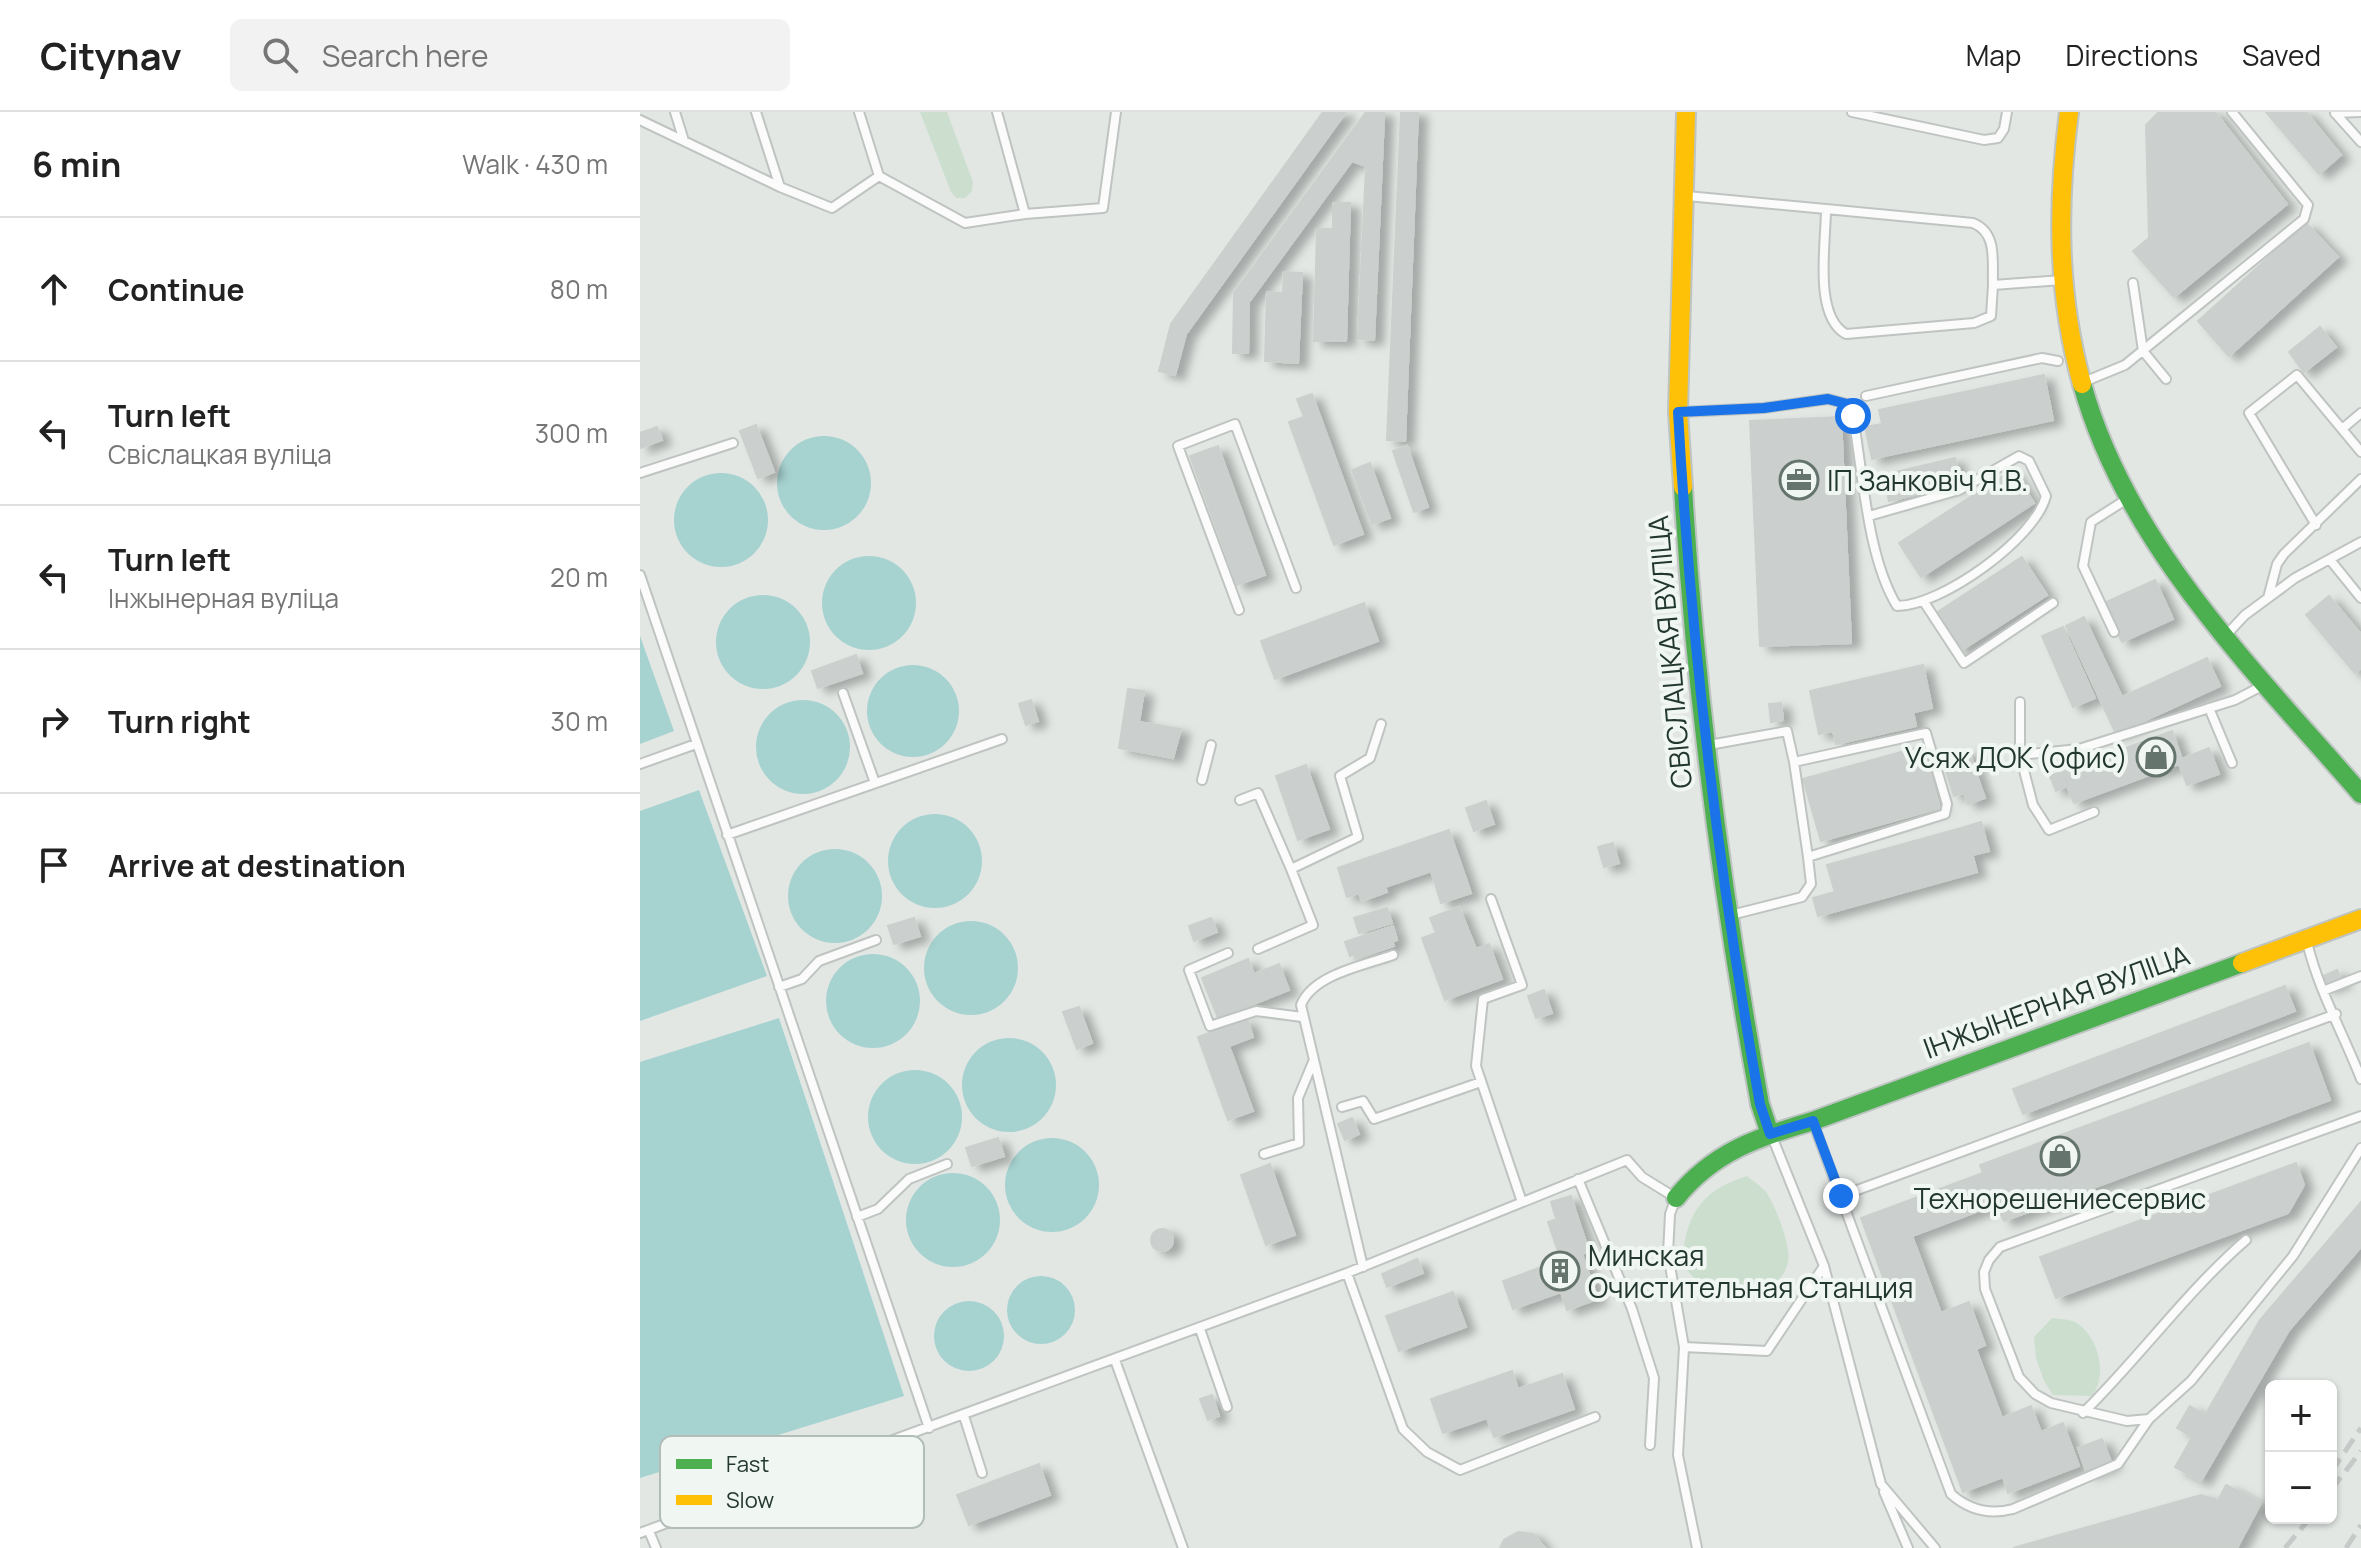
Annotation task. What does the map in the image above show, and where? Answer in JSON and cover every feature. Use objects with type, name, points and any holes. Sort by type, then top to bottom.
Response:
[{"type":"street","name":"СВІСЛАЦКАЯ ВУЛІЦА","points":[[1686,112],[1678,412],[1689,593],[1704,746],[1726,916],[1760,1104],[1770,1134]]},
{"type":"street","points":[[2069,112],[2060,205],[2063,280],[2081,382],[2128,498],[2176,574],[2225,636],[2360,792]]},
{"type":"street","name":"ІНЖЫНЕРНАЯ ВУЛІЦА","points":[[1676,1198],[1700,1169],[1730,1147],[1813,1121],[2361,919]]},
{"type":"lane","points":[[675,112],[684,141]]},
{"type":"lane","points":[[756,112],[780,187]]},
{"type":"lane","points":[[859,112],[879,176],[965,223],[1025,214],[1103,208],[1116,112]]},
{"type":"lane","points":[[997,112],[1025,214]]},
{"type":"lane","points":[[1852,112],[1984,140],[1998,138],[2007,112]]},
{"type":"lane","points":[[2081,382],[2110,373],[2143,351],[2309,212],[2308,205],[2232,112]]},
{"type":"lane","points":[[2336,113],[2361,112]]},
{"type":"lane","points":[[2336,113],[2361,142]]},
{"type":"lane","points":[[640,120],[780,187],[832,208],[879,176]]},
{"type":"lane","points":[[1682,196],[1826,209],[1973,223],[1984,228],[1991,238],[1991,316],[1974,323],[1846,334],[1834,327],[1825,308],[1826,209]]},
{"type":"lane","points":[[1993,285],[2063,280]]},
{"type":"lane","points":[[2133,283],[2143,351],[2166,379]]},
{"type":"lane","points":[[1866,396],[2042,358],[2058,361]]},
{"type":"lane","points":[[2316,525],[2249,413],[2297,375],[2361,452]]},
{"type":"lane","points":[[1678,412],[1764,408],[1828,399],[1847,404],[1853,416],[1869,516],[1887,589],[1897,606],[1938,598],[2025,535],[2042,513],[2046,496],[2029,461],[2019,456],[1959,490],[1869,516]]},
{"type":"lane","points":[[2342,429],[2361,413]]},
{"type":"lane","points":[[1239,610],[1178,446],[1235,424],[1296,588]]},
{"type":"lane","points":[[640,473],[733,443]]},
{"type":"lane","points":[[2268,599],[2277,564],[2359,485]]},
{"type":"lane","points":[[2114,632],[2083,566],[2091,522],[2128,498]]},
{"type":"lane","points":[[2225,636],[2295,578],[2361,542]]},
{"type":"lane","points":[[2331,561],[2361,598]]},
{"type":"lane","points":[[640,575],[929,1428]]},
{"type":"lane","points":[[1924,602],[1964,663],[2053,603]]},
{"type":"lane","points":[[2020,755],[2079,749],[2209,708],[2267,684]]},
{"type":"lane","points":[[843,693],[875,783]]},
{"type":"lane","points":[[2020,702],[2020,755],[2033,805],[2049,830],[2094,812]]},
{"type":"lane","points":[[2209,708],[2232,763]]},
{"type":"lane","points":[[1291,869],[1358,837],[1340,776],[1370,758],[1381,724]]},
{"type":"lane","points":[[1704,746],[1787,731],[1808,857],[1811,884],[1802,897],[1726,916]]},
{"type":"lane","points":[[1794,762],[1926,733],[1947,804],[1945,814],[1938,818],[1808,857]]},
{"type":"lane","points":[[727,835],[1002,739]]},
{"type":"lane","points":[[640,764],[696,744]]},
{"type":"lane","points":[[1202,780],[1211,745]]},
{"type":"lane","points":[[1240,800],[1258,793],[1313,925],[1258,949]]},
{"type":"lane","points":[[1491,899],[1522,985],[1483,999],[1476,1066],[1522,1202]]},
{"type":"lane","points":[[2306,938],[2315,974],[2336,1014],[2361,1079]]},
{"type":"lane","points":[[779,987],[802,979],[819,961],[876,940]]},
{"type":"lane","points":[[1228,953],[1189,970],[1210,1026],[1256,1011],[1302,1017]]},
{"type":"lane","points":[[1363,1267],[1302,1017],[1304,996],[1317,986],[1393,955]]},
{"type":"lane","points":[[2323,991],[2361,976]]},
{"type":"lane","points":[[1841,1196],[2336,1014]]},
{"type":"lane","points":[[1264,1154],[1299,1143],[1298,1098],[1313,1062]]},
{"type":"lane","points":[[1342,1107],[1363,1101],[1374,1119],[1481,1082]]},
{"type":"lane","points":[[2149,1419],[2127,1421],[2083,1413],[2035,1394],[2019,1377],[1985,1289],[1984,1272],[1989,1260],[2000,1247],[2361,1116]]},
{"type":"lane","points":[[1813,1121],[1951,1494],[1964,1505],[1996,1513],[2013,1509],[2118,1464],[2149,1419],[2191,1381],[2293,1256],[2361,1148]]},
{"type":"lane","points":[[1770,1134],[1824,1266],[1881,1484],[1908,1548]]},
{"type":"lane","points":[[907,1436],[1363,1267],[1627,1160],[1642,1177],[1676,1198],[1670,1214],[1668,1254],[1684,1347],[1678,1455],[1697,1548]]},
{"type":"lane","points":[[857,1217],[878,1209],[909,1179],[947,1164]]},
{"type":"lane","points":[[1578,1179],[1632,1309],[1654,1378],[1650,1445]]},
{"type":"lane","points":[[2083,1413],[2126,1371],[2202,1278],[2246,1240]]},
{"type":"lane","points":[[1684,1347],[1767,1351],[1824,1266]]},
{"type":"lane","points":[[1347,1273],[1403,1429],[1427,1452],[1460,1470],[1595,1417]]},
{"type":"lane","points":[[1200,1329],[1227,1407]]},
{"type":"lane","points":[[1115,1360],[1183,1548]]},
{"type":"lane","points":[[964,1416],[982,1473]]},
{"type":"lane","points":[[1881,1484],[1935,1548]]},
{"type":"lane","points":[[645,1532],[656,1548]]},
{"type":"green space","points":[[920,112],[947,112],[973,182],[972,191],[965,198],[956,198],[951,192]]},
{"type":"green space","points":[[1747,1176],[1766,1192],[1774,1206],[1789,1255],[1785,1271],[1766,1290],[1754,1297],[1731,1300],[1700,1283],[1682,1265],[1684,1248],[1697,1208],[1717,1190]]},
{"type":"green space","points":[[2052,1318],[2075,1322],[2085,1330],[2096,1347],[2100,1378],[2092,1396],[2053,1395],[2044,1381],[2036,1358],[2034,1337]]},
{"type":"water","points":[[824,436],[842,440],[857,450],[867,465],[871,483],[867,501],[857,516],[842,526],[824,530],[806,526],[791,516],[781,501],[777,483],[781,465],[791,450],[806,440]]},
{"type":"water","points":[[721,473],[739,477],[754,487],[764,502],[768,520],[764,538],[754,553],[739,563],[721,567],[703,563],[688,553],[678,538],[674,520],[678,502],[688,487],[703,477]]},
{"type":"water","points":[[869,556],[887,560],[902,570],[912,585],[916,603],[912,621],[902,636],[887,646],[869,650],[851,646],[836,636],[826,621],[822,603],[826,585],[836,570],[851,560]]},
{"type":"water","points":[[763,595],[781,599],[796,609],[806,624],[810,642],[806,660],[796,675],[781,685],[763,689],[745,685],[730,675],[720,660],[716,642],[720,624],[730,609],[745,599]]},
{"type":"water","points":[[640,636],[674,731],[640,744]]},
{"type":"water","points":[[904,665],[922,665],[939,672],[952,685],[959,711],[952,737],[939,750],[922,757],[904,757],[887,750],[874,737],[867,720],[867,702],[874,685],[887,672]]},
{"type":"water","points":[[803,700],[821,704],[836,714],[846,729],[850,747],[846,765],[836,780],[821,790],[803,794],[785,790],[770,780],[760,765],[756,747],[760,729],[770,714],[785,704]]},
{"type":"water","points":[[699,790],[767,976],[640,1021],[640,811]]},
{"type":"water","points":[[935,814],[953,818],[968,828],[978,843],[982,861],[978,879],[968,894],[953,904],[935,908],[917,904],[902,894],[892,879],[888,861],[892,843],[902,828],[917,818]]},
{"type":"water","points":[[835,849],[853,853],[868,863],[878,878],[882,896],[878,914],[868,929],[853,939],[835,943],[817,939],[802,929],[792,914],[788,896],[792,878],[802,863],[817,853]]},
{"type":"water","points":[[971,921],[989,925],[1004,935],[1014,950],[1018,968],[1014,986],[1004,1001],[989,1011],[971,1015],[953,1011],[938,1001],[928,986],[924,968],[928,950],[938,935],[953,925]]},
{"type":"water","points":[[873,954],[891,958],[906,968],[916,983],[920,1001],[916,1019],[906,1034],[891,1044],[873,1048],[855,1044],[840,1034],[830,1019],[826,1001],[830,983],[840,968],[855,958]]},
{"type":"water","points":[[779,1018],[904,1396],[775,1436],[660,1436],[660,1472],[640,1478],[640,1062]]},
{"type":"water","points":[[1009,1038],[1027,1042],[1042,1052],[1052,1067],[1056,1085],[1052,1103],[1042,1118],[1027,1128],[1009,1132],[991,1128],[976,1118],[966,1103],[962,1085],[966,1067],[976,1052],[991,1042]]},
{"type":"water","points":[[915,1070],[933,1074],[948,1084],[958,1099],[962,1117],[958,1135],[948,1150],[933,1160],[915,1164],[897,1160],[882,1150],[872,1135],[868,1117],[872,1099],[882,1084],[897,1074]]},
{"type":"water","points":[[1052,1138],[1070,1142],[1085,1152],[1095,1167],[1099,1185],[1095,1203],[1085,1218],[1070,1228],[1052,1232],[1034,1228],[1019,1218],[1009,1203],[1005,1185],[1009,1167],[1019,1152],[1034,1142]]},
{"type":"water","points":[[953,1173],[971,1177],[986,1187],[996,1202],[1000,1220],[996,1238],[986,1253],[971,1263],[953,1267],[935,1263],[920,1253],[910,1238],[906,1220],[910,1202],[920,1187],[935,1177]]},
{"type":"water","points":[[1041,1276],[1065,1286],[1075,1310],[1065,1334],[1041,1344],[1017,1334],[1007,1310],[1017,1286]]},
{"type":"water","points":[[969,1301],[994,1311],[1004,1336],[994,1361],[969,1371],[944,1361],[934,1336],[944,1311]]},
{"type":"building","points":[[1323,112],[1346,112],[1186,334],[1175,375],[1159,371],[1171,324]]},
{"type":"building","points":[[1366,112],[1384,112],[1374,340],[1358,339],[1366,166],[1352,161],[1249,302],[1248,353],[1233,353],[1234,293]]},
{"type":"building","points":[[1401,112],[1418,112],[1405,441],[1387,440]]},
{"type":"building","points":[[2159,112],[2215,112],[2287,204],[2174,297],[2133,251],[2149,238],[2146,125]]},
{"type":"building","points":[[2266,112],[2306,112],[2341,155],[2319,174]]},
{"type":"building","points":[[1333,203],[1350,203],[1346,341],[1314,341],[1317,229],[1333,229]]},
{"type":"building","points":[[2306,223],[2338,257],[2239,347],[2208,312]]},
{"type":"building","points":[[1284,272],[1302,273],[1298,363],[1265,361],[1267,292],[1283,293]]},
{"type":"building","points":[[2208,312],[2239,347],[2229,356],[2198,321]]},
{"type":"building","points":[[2320,327],[2336,347],[2304,372],[2289,352]]},
{"type":"building","points":[[2044,375],[2053,420],[1889,455],[1879,410]]},
{"type":"building","points":[[1312,394],[1363,534],[1334,545],[1289,422],[1304,417],[1297,399]]},
{"type":"building","points":[[1841,417],[1851,643],[1760,646],[1750,421]]},
{"type":"building","points":[[1882,424],[1889,455],[1872,459],[1865,427]]},
{"type":"building","points":[[756,425],[774,472],[758,478],[740,431]]},
{"type":"building","points":[[657,427],[662,440],[640,448],[640,433]]},
{"type":"building","points":[[1218,446],[1265,575],[1237,585],[1190,456]]},
{"type":"building","points":[[1407,446],[1428,507],[1414,512],[1393,451]]},
{"type":"building","points":[[1955,458],[1961,484],[1889,501],[1883,475]]},
{"type":"building","points":[[1370,463],[1390,518],[1372,524],[1352,470]]},
{"type":"building","points":[[2012,470],[2034,503],[1921,577],[1899,543]]},
{"type":"building","points":[[2022,557],[2047,595],[1960,651],[1936,613]]},
{"type":"building","points":[[2155,580],[2173,619],[2122,642],[2104,603]]},
{"type":"building","points":[[2329,596],[2361,634],[2361,668],[2355,673],[2306,615]]},
{"type":"building","points":[[1364,603],[1378,641],[1275,679],[1261,641]]},
{"type":"building","points":[[2084,617],[2122,697],[2207,658],[2220,686],[2116,734],[2066,626]]},
{"type":"building","points":[[2063,627],[2095,698],[2073,707],[2042,636]]},
{"type":"building","points":[[856,655],[862,673],[818,688],[812,671]]},
{"type":"building","points":[[1923,665],[1932,708],[1819,734],[1810,691]]},
{"type":"building","points":[[1128,689],[1144,691],[1139,722],[1181,729],[1173,758],[1119,748]]},
{"type":"building","points":[[1031,700],[1038,721],[1026,725],[1019,704]]},
{"type":"building","points":[[1781,703],[1783,720],[1771,722],[1769,704]]},
{"type":"building","points":[[1913,712],[1916,726],[1836,744],[1833,731]]},
{"type":"building","points":[[2172,731],[2182,759],[2209,748],[2219,774],[2187,785],[2179,764],[2074,803],[2067,786],[2056,791],[2050,776]]},
{"type":"building","points":[[1923,746],[1940,808],[1821,841],[1803,779]]},
{"type":"building","points":[[1969,750],[1981,787],[1954,796],[1942,759]]},
{"type":"building","points":[[1306,765],[1329,829],[1298,840],[1276,776]]},
{"type":"building","points":[[1981,787],[1985,798],[1968,804],[1964,793]]},
{"type":"building","points":[[1486,801],[1494,824],[1474,831],[1466,808]]},
{"type":"building","points":[[1981,822],[1989,851],[1972,855],[1965,827]]},
{"type":"building","points":[[1965,827],[1977,872],[1840,910],[1827,865]]},
{"type":"building","points":[[1449,830],[1471,893],[1441,903],[1431,871],[1385,887],[1387,892],[1362,901],[1359,893],[1347,897],[1338,868]]},
{"type":"building","points":[[1613,843],[1619,863],[1604,867],[1598,847]]},
{"type":"building","points":[[1835,892],[1840,910],[1818,916],[1813,898]]},
{"type":"building","points":[[1459,907],[1476,949],[1489,944],[1502,979],[1445,1000],[1422,938],[1436,933],[1430,918]]},
{"type":"building","points":[[1387,908],[1392,923],[1359,933],[1354,918]]},
{"type":"building","points":[[914,918],[920,936],[894,944],[888,926]]},
{"type":"building","points":[[1211,918],[1217,932],[1194,941],[1189,926]]},
{"type":"building","points":[[1393,926],[1397,940],[1392,942],[1394,946],[1356,959],[1354,954],[1350,956],[1345,942]]},
{"type":"building","points":[[1248,959],[1254,974],[1279,964],[1289,990],[1218,1018],[1202,978]]},
{"type":"building","points":[[2337,970],[2342,982],[2326,988],[2321,977]]},
{"type":"building","points":[[2285,986],[2295,1011],[2023,1114],[2013,1089]]},
{"type":"building","points":[[1544,990],[1552,1013],[1536,1018],[1528,996]]},
{"type":"building","points":[[1079,1007],[1092,1043],[1077,1049],[1063,1012]]},
{"type":"building","points":[[1247,1019],[1253,1037],[1229,1046],[1253,1111],[1228,1120],[1198,1037]]},
{"type":"building","points":[[2309,1043],[2330,1100],[2004,1221],[1997,1204],[1912,1236],[1941,1313],[1969,1302],[1985,1345],[1976,1349],[2002,1418],[2031,1406],[2041,1432],[2063,1423],[2079,1466],[2008,1493],[2003,1477],[1963,1492],[1861,1218],[1983,1173],[1980,1165]]},
{"type":"building","points":[[1352,1118],[1359,1134],[1345,1140],[1338,1124]]},
{"type":"building","points":[[998,1138],[1004,1156],[972,1166],[966,1148]]},
{"type":"building","points":[[2296,1163],[2304,1185],[2288,1213],[2056,1298],[2040,1257]]},
{"type":"building","points":[[1270,1164],[1295,1235],[1266,1245],[1241,1175]]},
{"type":"building","points":[[1571,1196],[1576,1212],[1556,1218],[1551,1202]]},
{"type":"building","points":[[2361,1202],[2361,1247],[2289,1330],[2201,1481],[2175,1467],[2260,1320]]},
{"type":"building","name":"Минская Очистительная Станция","points":[[1576,1212],[1589,1251],[1582,1254],[1598,1299],[1567,1310],[1561,1292],[1513,1309],[1503,1281],[1561,1260],[1548,1222]]},
{"type":"building","points":[[1162,1229],[1170,1232],[1173,1240],[1170,1248],[1162,1251],[1154,1248],[1151,1240],[1154,1232]]},
{"type":"building","points":[[1417,1259],[1423,1273],[1387,1287],[1382,1274]]},
{"type":"building","points":[[1453,1292],[1466,1327],[1399,1351],[1386,1316]]},
{"type":"building","points":[[1512,1371],[1518,1389],[1562,1374],[1574,1409],[1494,1437],[1487,1418],[1443,1433],[1431,1399]]},
{"type":"building","points":[[1212,1395],[1219,1416],[1208,1420],[1200,1399]]},
{"type":"building","points":[[2190,1406],[2205,1415],[2192,1437],[2177,1428]]},
{"type":"building","points":[[2102,1439],[2112,1464],[2087,1474],[2078,1448]]},
{"type":"building","points":[[1039,1464],[1050,1495],[969,1525],[957,1495]]},
{"type":"building","points":[[2226,1485],[2261,1503],[2237,1548],[2193,1548]]},
{"type":"building","points":[[2201,1495],[2218,1500],[2193,1548],[2013,1548]]},
{"type":"building","points":[[1518,1532],[1533,1534],[1545,1548],[1500,1548],[1504,1540]]},
{"type":"railway","points":[[2337,1463],[2361,1428]]},
{"type":"railway","points":[[2337,1482],[2361,1451]]},
{"type":"railway","points":[[2285,1548],[2305,1524]]},
{"type":"railway","points":[[2346,1548],[2361,1525]]},
{"type":"traffic: fast","points":[[2082,384],[2103,443],[2130,499],[2162,552],[2238,652],[2361,794]]},
{"type":"traffic: fast","points":[[1683,487],[1695,642],[1712,797],[1760,1104],[1770,1134]]},
{"type":"traffic: fast","points":[[1676,1198],[1705,1169],[1755,1140],[2242,963]]},
{"type":"traffic: slow","points":[[1683,487],[1678,412],[1686,112]]},
{"type":"traffic: slow","points":[[2069,112],[2062,181],[2062,249],[2068,317],[2082,384]]},
{"type":"traffic: slow","points":[[2242,963],[2361,919]]},
{"type":"place","name":"ІП Занковіч Я.В.","points":[[1799,480]]},
{"type":"place","name":"Усяж ДОК (офис)","points":[[2156,757]]},
{"type":"place","name":"Технорешениесервис","points":[[2060,1156]]},
{"type":"place","name":"Минская Очистительная Станция","points":[[1560,1271]]},
{"type":"route","points":[[1841,1196],[1813,1121],[1770,1134],[1760,1104],[1726,916],[1704,746],[1689,593],[1678,412],[1764,408],[1828,399],[1847,404],[1853,416]]}]
